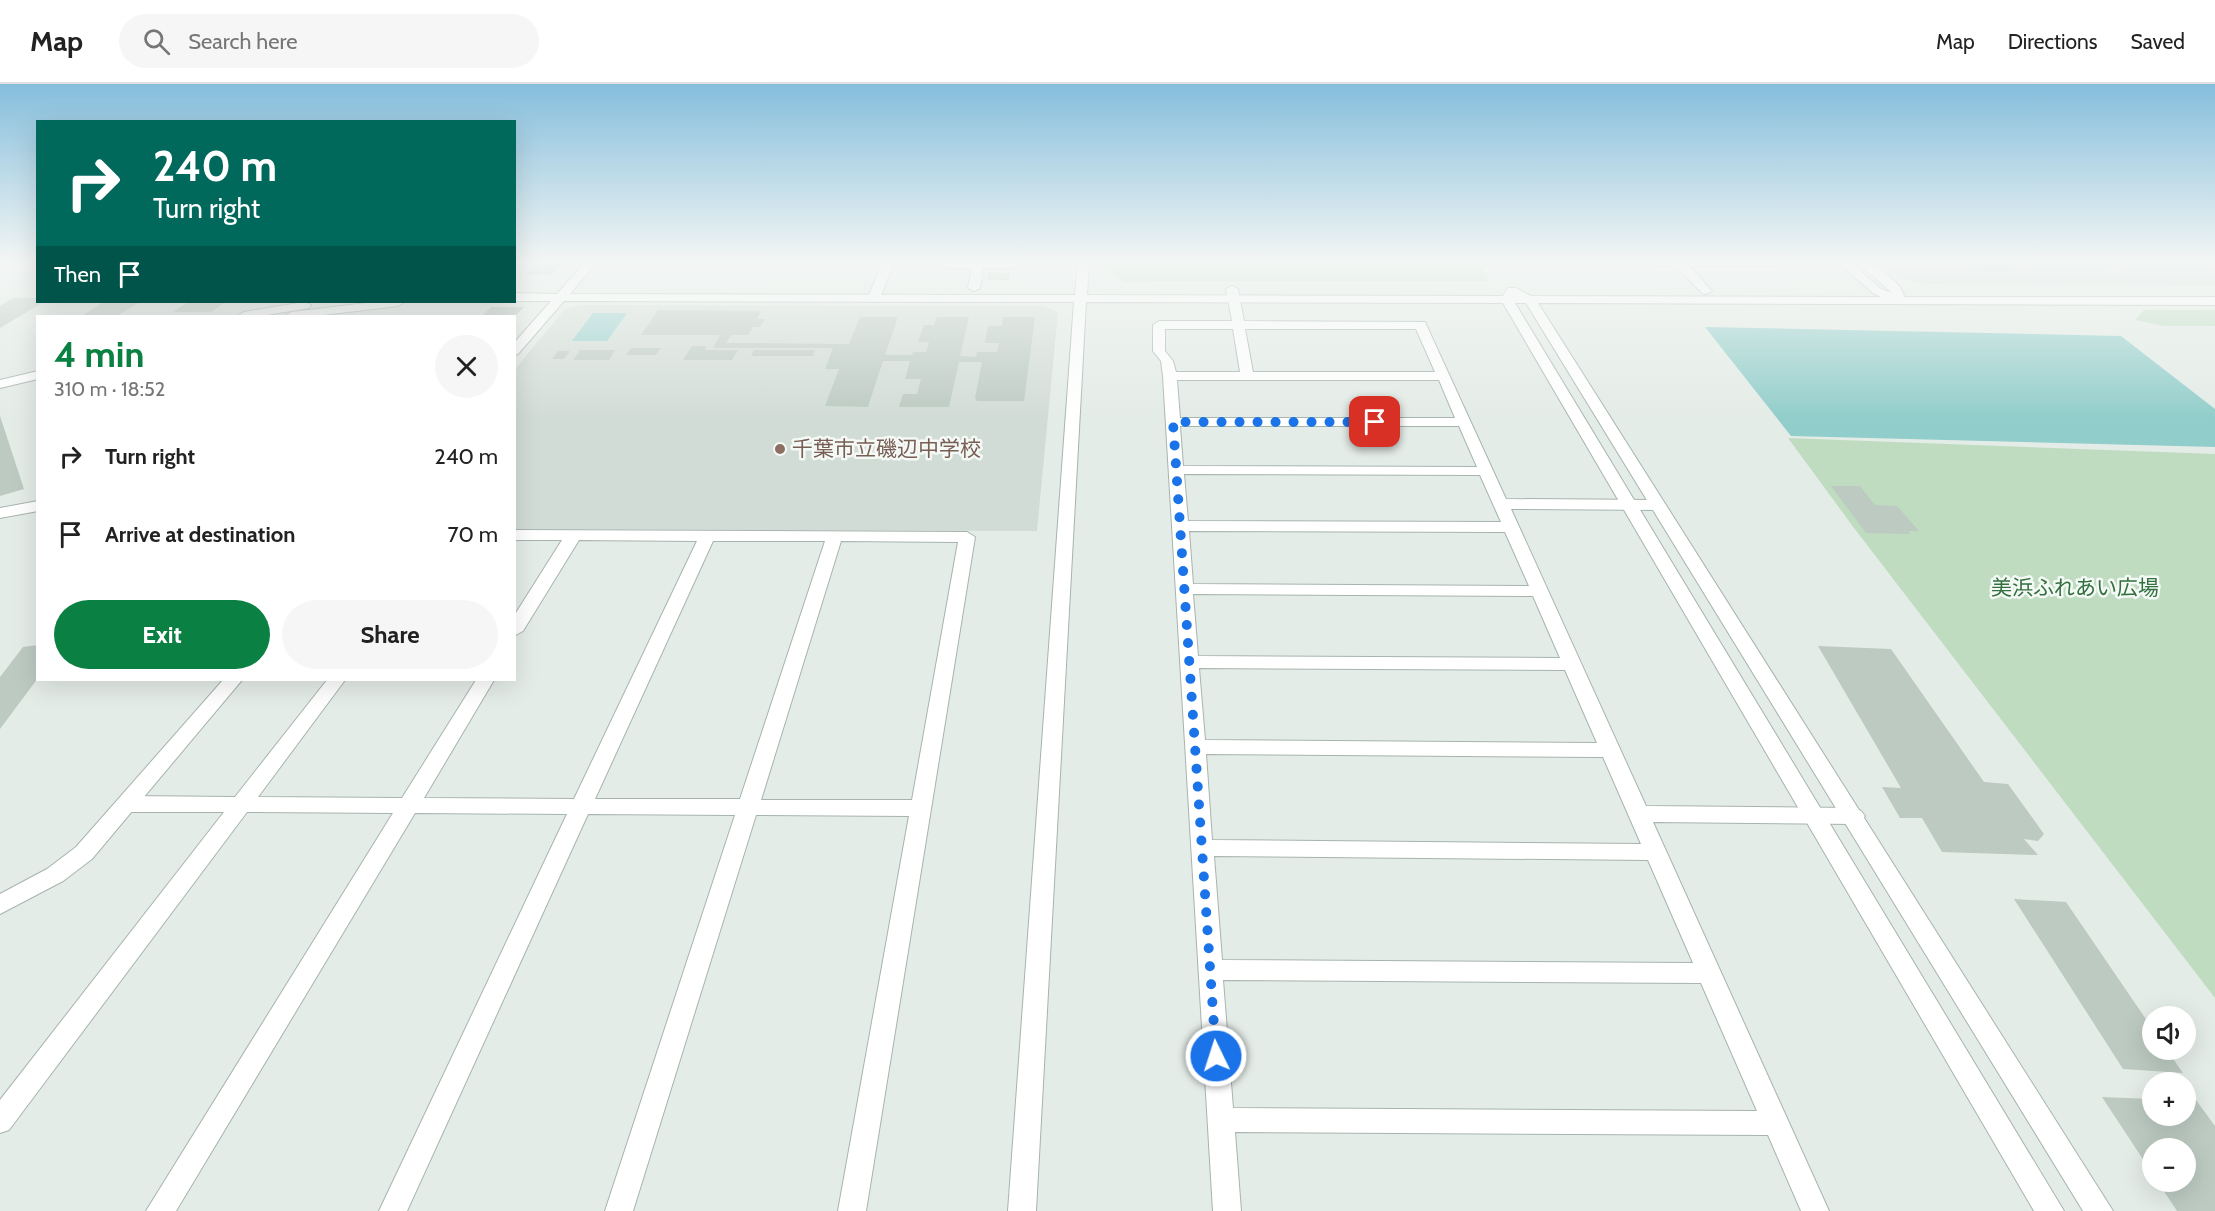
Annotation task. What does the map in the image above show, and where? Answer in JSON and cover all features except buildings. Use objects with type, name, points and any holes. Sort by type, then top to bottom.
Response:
[{"type":"street","points":[[516,349],[546,314]]},
{"type":"street","points":[[1022,1211],[1080,314]]},
{"type":"street","points":[[1236,314],[1248,376]]},
{"type":"street","points":[[1520,314],[1629,505],[2050,1211]]},
{"type":"street","points":[[1538,314],[2099,1211]]},
{"type":"street","points":[[1227,1211],[1170,376],[1167,361],[1159,351],[1159,325],[1421,325],[1815,1211]]},
{"type":"street","points":[[0,374],[36,365]]},
{"type":"street","points":[[0,384],[36,375]]},
{"type":"street","points":[[1170,376],[1444,376]]},
{"type":"street","points":[[1173,422],[1464,422]]},
{"type":"street","points":[[1177,470],[1486,471]]},
{"type":"street","points":[[1501,504],[1657,505]]},
{"type":"street","points":[[0,513],[36,506]]},
{"type":"street","points":[[1181,526],[1511,527]]},
{"type":"street","points":[[516,535],[967,537],[852,1211]]},
{"type":"street","points":[[516,628],[573,536]]},
{"type":"street","points":[[393,1211],[707,536]]},
{"type":"street","points":[[619,1211],[835,536]]},
{"type":"street","points":[[1185,589],[1539,591]]},
{"type":"street","points":[[1190,662],[1572,664]]},
{"type":"street","points":[[0,905],[55,875],[84,853],[232,681]]},
{"type":"street","points":[[0,1121],[335,681]]},
{"type":"street","points":[[160,1211],[484,681]]},
{"type":"street","points":[[1195,747],[1610,750]]},
{"type":"street","points":[[128,804],[922,808]]},
{"type":"street","points":[[1638,814],[1854,816]]},
{"type":"street","points":[[1202,848],[1655,852]]},
{"type":"street","points":[[1210,970],[1709,973]]},
{"type":"street","points":[[1221,1120],[1776,1123]]},
{"type":"shaded area","name":"千葉市立磯辺中学校","points":[[561,314],[1058,314],[1037,531],[516,529],[516,368]]},
{"type":"green space","points":[[2141,314],[2215,314],[2215,326],[2164,326],[2135,320]]},
{"type":"green space","name":"美浜ふれあい広場","points":[[1788,438],[2215,454],[2215,998],[1854,528]]},
{"type":"water","points":[[593,314],[627,314],[607,341],[572,341]]},
{"type":"water","points":[[1705,327],[2121,336],[2215,409],[2215,447],[1791,436]]},
{"type":"place","name":"千葉市立磯辺中学校","points":[[780,449]]},
{"type":"route","points":[[1216,1056],[1173,422],[1375,422]]}]
